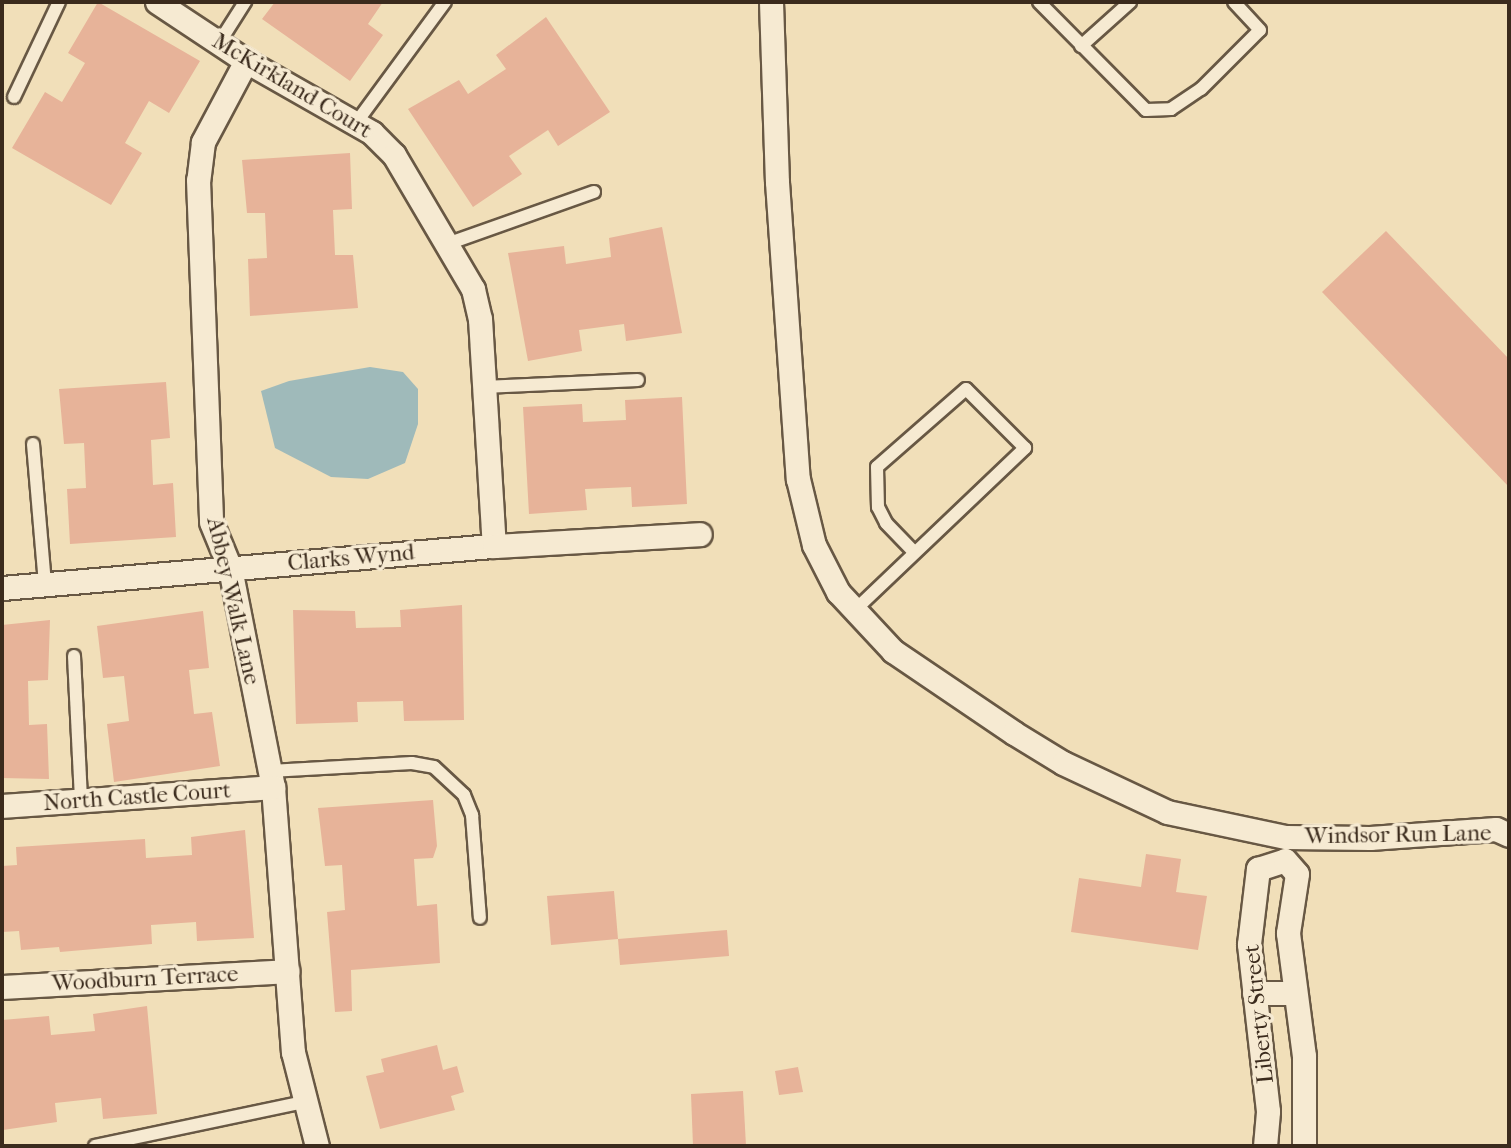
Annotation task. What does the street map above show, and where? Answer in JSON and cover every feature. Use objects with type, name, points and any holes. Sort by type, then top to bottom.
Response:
[{"type":"street","name":"McKirkland Court","points":[[157,2],[246,61],[356,123],[394,155],[473,289],[484,387],[494,546]]},
{"type":"street","name":"Windsor Run Lane","points":[[771,2],[777,182],[798,479],[814,545],[838,592],[893,651],[1014,733],[1063,763],[1167,812],[1285,848],[1370,838],[1496,829],[1509,835]]},
{"type":"street","name":"Abbey Walk Lane","points":[[246,61],[203,142],[198,180],[211,522],[230,568],[271,779],[293,1052],[303,1102],[317,1146]]},
{"type":"street","name":"Clarks Wynd","points":[[2,588],[494,546],[700,534]]},
{"type":"street","name":"North Castle Court","points":[[2,806],[271,779]]},
{"type":"street","name":"Liberty Street","points":[[1265,1146],[1268,1111],[1250,944],[1258,869],[1285,848],[1297,874],[1288,933],[1304,1056],[1304,1146]]},
{"type":"street","name":"Woodburn Terrace","points":[[2,987],[288,971]]},
{"type":"street","points":[[1254,993],[1294,993]]},
{"type":"lane","points":[[14,97],[59,2]]},
{"type":"lane","points":[[219,43],[245,2]]},
{"type":"lane","points":[[356,123],[445,2]]},
{"type":"lane","points":[[1039,2],[1146,110],[1171,109],[1201,89],[1260,30],[1234,2]]},
{"type":"lane","points":[[1080,46],[1130,2]]},
{"type":"lane","points":[[447,244],[594,192]]},
{"type":"lane","points":[[484,387],[638,380]]},
{"type":"lane","points":[[855,610],[1025,448],[965,389],[877,467],[878,507],[886,523],[914,552]]},
{"type":"lane","points":[[33,444],[45,584]]},
{"type":"lane","points":[[74,656],[81,800]]},
{"type":"lane","points":[[271,779],[412,763],[434,766],[464,795],[472,815],[480,918]]},
{"type":"lane","points":[[95,1146],[303,1102]]},
{"type":"water","points":[[370,367],[403,372],[418,389],[418,424],[405,463],[368,479],[331,477],[275,448],[261,391],[289,381]]},
{"type":"building","points":[[98,2],[200,61],[169,113],[149,101],[125,143],[142,153],[111,205],[12,148],[45,92],[62,102],[85,63],[68,53]]},
{"type":"building","points":[[275,2],[383,2],[368,24],[383,35],[350,81],[262,19]]},
{"type":"building","points":[[546,17],[610,112],[558,146],[548,130],[509,156],[522,174],[473,207],[408,109],[459,80],[468,94],[506,69],[496,55]]},
{"type":"building","points":[[350,153],[352,209],[333,210],[335,255],[353,255],[358,308],[250,316],[248,259],[267,258],[265,213],[247,213],[242,160]]},
{"type":"building","points":[[662,227],[682,333],[626,341],[624,324],[579,330],[582,351],[528,361],[508,253],[564,246],[566,264],[611,257],[609,238]]},
{"type":"building","points":[[1386,231],[1509,359],[1509,487],[1322,292]]},
{"type":"building","points":[[166,382],[170,438],[151,440],[153,485],[173,483],[176,537],[70,544],[67,489],[86,488],[84,443],[64,444],[59,389]]},
{"type":"building","points":[[682,397],[687,504],[632,507],[631,487],[585,489],[587,510],[529,514],[523,407],[582,404],[583,422],[626,420],[625,400]]},
{"type":"building","points":[[462,605],[464,720],[404,721],[403,701],[357,702],[358,722],[296,724],[293,610],[355,611],[356,628],[401,627],[400,610]]},
{"type":"building","points":[[203,611],[209,668],[189,670],[194,714],[212,712],[220,766],[114,782],[107,724],[129,721],[124,676],[103,678],[97,626]]},
{"type":"building","points":[[50,620],[48,680],[28,681],[29,725],[47,724],[49,779],[2,778],[2,625]]},
{"type":"building","points":[[433,800],[437,846],[433,858],[414,859],[417,906],[437,904],[440,963],[351,970],[352,1011],[335,1012],[327,912],[345,910],[342,865],[325,866],[318,808]]},
{"type":"building","points":[[245,830],[254,938],[197,941],[196,922],[151,925],[152,944],[60,952],[59,947],[21,950],[19,931],[2,932],[2,866],[17,865],[16,847],[145,839],[146,858],[192,855],[191,837]]},
{"type":"building","points":[[1146,854],[1181,859],[1176,892],[1207,896],[1198,950],[1071,932],[1079,878],[1141,887]]},
{"type":"building","points":[[614,891],[618,939],[551,945],[547,896]]},
{"type":"building","points":[[727,930],[729,956],[620,965],[618,939]]},
{"type":"building","points":[[147,1006],[157,1114],[103,1119],[101,1098],[55,1103],[57,1122],[3,1130],[2,1020],[49,1016],[51,1035],[95,1031],[93,1014]]},
{"type":"building","points":[[437,1045],[443,1070],[457,1066],[464,1092],[451,1096],[455,1110],[380,1129],[366,1076],[384,1072],[381,1059]]},
{"type":"building","points":[[798,1067],[803,1092],[779,1095],[775,1071]]},
{"type":"building","points":[[743,1091],[746,1146],[693,1146],[691,1094]]}]
